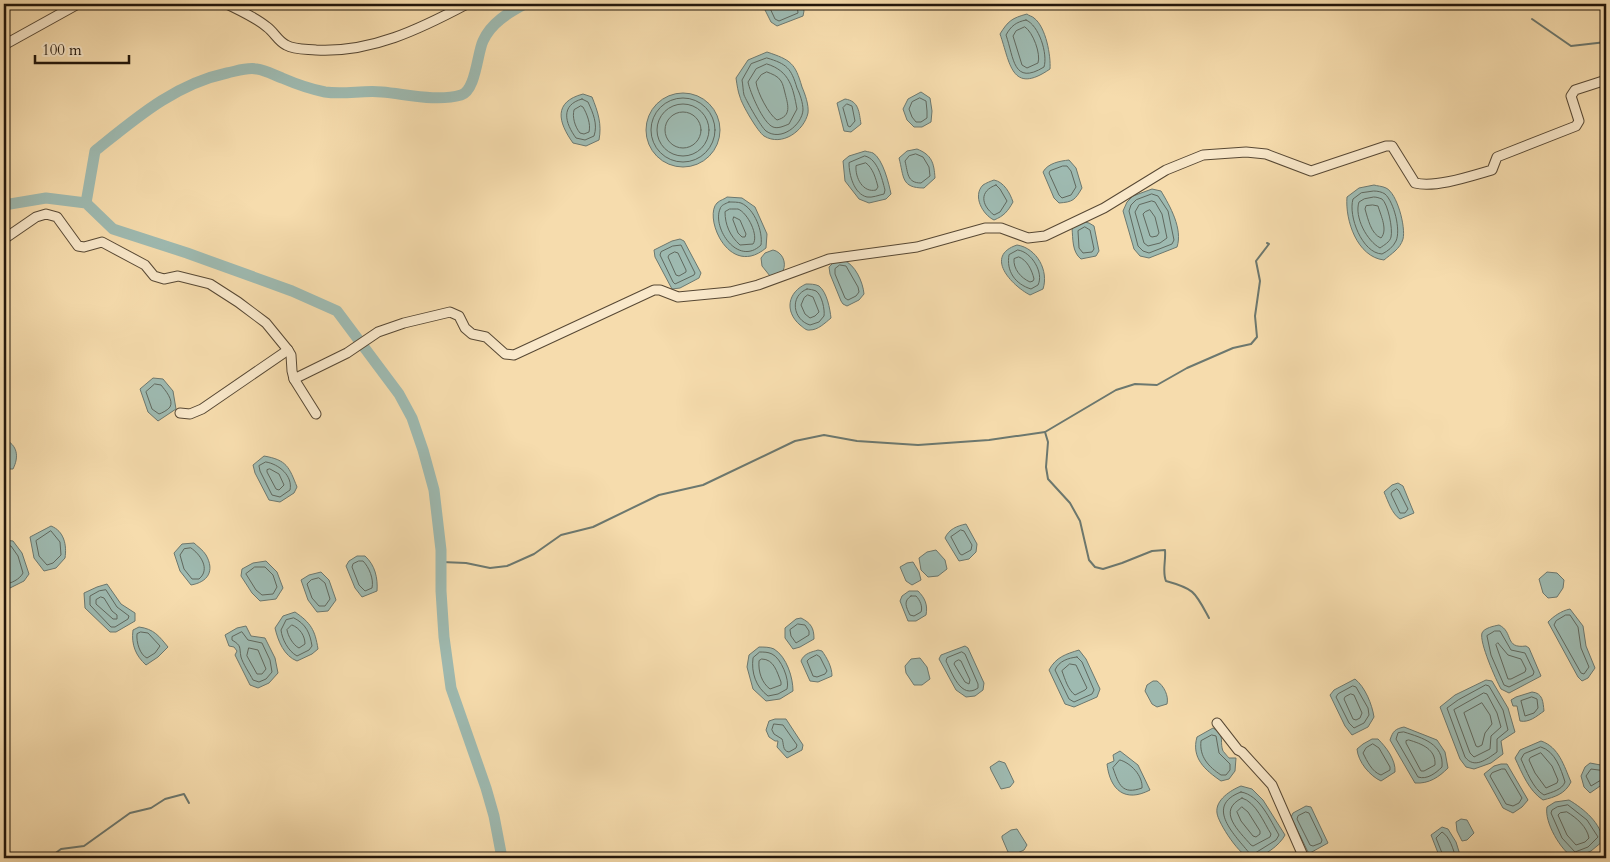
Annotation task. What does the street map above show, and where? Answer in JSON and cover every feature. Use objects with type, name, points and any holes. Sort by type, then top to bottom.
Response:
[{"type":"street","points":[[4,44],[78,4]]},
{"type":"street","points":[[227,4],[269,28],[286,45],[300,49],[322,50],[360,48],[400,37],[467,4]]},
{"type":"street","points":[[294,379],[348,353],[378,332],[404,323],[450,312],[459,316],[465,328],[472,334],[486,337],[505,354],[514,355],[654,290],[660,290],[678,297],[730,292],[758,285],[829,258],[916,247],[985,228],[1001,228],[1028,238],[1045,236],[1104,208],[1166,170],[1203,155],[1246,152],[1266,154],[1311,171],[1386,146],[1392,146],[1415,183],[1454,180],[1492,170],[1497,157],[1576,126],[1579,121],[1571,96],[1572,92],[1606,80]]},
{"type":"street","points":[[4,239],[36,217],[46,214],[57,217],[78,246],[84,247],[102,242],[145,265],[154,276],[164,279],[178,276],[210,284],[266,323],[291,355],[294,379],[316,414]]},
{"type":"street","points":[[180,413],[190,414],[202,409],[288,350]]},
{"type":"street","points":[[1217,723],[1238,750],[1272,785],[1304,858]]},
{"type":"water","points":[[762,4],[802,4],[803,16],[777,26],[771,22]]},
{"type":"water","points":[[1027,14],[1038,22],[1045,35],[1049,50],[1050,69],[1027,79],[1020,77],[1014,72],[1000,34],[1011,21]]},
{"type":"water","points":[[767,52],[782,57],[794,67],[808,107],[806,120],[802,126],[791,135],[778,140],[761,134],[754,124],[741,101],[736,78],[748,60]]},
{"type":"water","points":[[921,92],[930,98],[931,122],[922,127],[914,127],[907,120],[903,109],[908,99]]},
{"type":"water","points":[[683,93],[697,96],[709,104],[717,116],[720,130],[717,144],[709,156],[697,164],[683,167],[669,164],[657,156],[649,144],[646,130],[649,116],[657,104],[669,96]]},
{"type":"water","points":[[583,94],[592,97],[600,123],[599,140],[586,146],[573,143],[564,128],[561,114],[567,102]]},
{"type":"water","points":[[845,99],[850,100],[856,105],[860,115],[861,124],[851,132],[844,131],[837,103]]},
{"type":"water","points":[[917,149],[929,157],[934,168],[935,178],[924,188],[907,184],[899,158],[907,151]]},
{"type":"water","points":[[865,151],[877,156],[883,166],[891,194],[886,199],[869,203],[859,199],[845,181],[843,161],[849,156]]},
{"type":"water","points":[[1069,160],[1076,168],[1082,188],[1073,200],[1059,203],[1054,198],[1043,172],[1051,165]]},
{"type":"water","points":[[994,180],[1004,185],[1013,202],[1005,213],[994,220],[986,214],[980,205],[979,194],[983,185]]},
{"type":"water","points":[[1374,185],[1386,188],[1394,196],[1400,211],[1404,234],[1400,246],[1384,260],[1367,252],[1360,245],[1348,216],[1347,197],[1359,188]]},
{"type":"water","points":[[1152,189],[1161,191],[1168,204],[1177,225],[1178,240],[1177,247],[1149,258],[1140,256],[1134,249],[1123,211],[1127,202],[1133,196]]},
{"type":"water","points":[[727,197],[742,198],[755,207],[767,234],[766,248],[753,256],[741,256],[731,251],[722,242],[717,232],[714,210],[717,203]]},
{"type":"water","points":[[1084,222],[1094,226],[1099,251],[1096,256],[1081,259],[1074,249],[1072,228],[1074,225]]},
{"type":"water","points":[[680,239],[684,241],[701,273],[699,278],[680,288],[672,289],[655,257],[654,250]]},
{"type":"water","points":[[1017,245],[1036,255],[1043,268],[1043,289],[1030,295],[1015,285],[1004,270],[1002,263],[1002,256],[1007,250]]},
{"type":"water","points":[[773,250],[781,255],[784,261],[784,268],[783,271],[770,276],[762,266],[761,258],[765,253]]},
{"type":"water","points":[[843,260],[851,265],[858,274],[864,294],[859,300],[847,306],[841,301],[829,267],[834,262]]},
{"type":"water","points":[[806,284],[816,285],[822,289],[830,310],[831,318],[819,328],[813,330],[803,328],[795,320],[790,308],[790,302],[795,292]]},
{"type":"water","points":[[153,378],[163,379],[173,391],[176,409],[158,421],[148,412],[140,389]]},
{"type":"water","points":[[4,439],[15,448],[16,460],[13,469],[4,469]]},
{"type":"water","points":[[264,456],[282,462],[292,474],[297,487],[294,493],[280,502],[269,500],[255,473],[253,465]]},
{"type":"water","points":[[1398,483],[1403,486],[1414,513],[1400,519],[1392,511],[1384,492],[1392,485]]},
{"type":"water","points":[[966,524],[977,544],[976,552],[969,559],[959,561],[945,538],[954,528]]},
{"type":"water","points":[[51,526],[59,531],[64,539],[65,558],[56,568],[44,571],[34,558],[30,537]]},
{"type":"water","points":[[4,540],[13,541],[22,553],[29,574],[24,581],[6,590],[4,585]]},
{"type":"water","points":[[194,543],[206,555],[210,571],[202,581],[191,585],[180,571],[174,553],[182,544]]},
{"type":"water","points":[[936,550],[945,560],[947,569],[938,576],[928,577],[921,570],[919,558],[927,552]]},
{"type":"water","points":[[357,556],[365,556],[375,572],[377,581],[377,591],[362,597],[355,588],[346,566],[349,561]]},
{"type":"water","points":[[266,561],[277,572],[283,588],[276,599],[260,601],[252,593],[241,576],[242,569],[253,563]]},
{"type":"water","points":[[913,562],[921,580],[912,585],[906,581],[900,567]]},
{"type":"water","points":[[321,572],[329,580],[336,600],[328,611],[317,612],[308,600],[301,580],[309,575]]},
{"type":"water","points":[[1547,572],[1557,573],[1564,580],[1563,588],[1557,597],[1548,598],[1543,593],[1539,579]]},
{"type":"water","points":[[107,584],[121,604],[135,613],[135,621],[116,632],[110,632],[85,608],[84,593]]},
{"type":"water","points":[[909,591],[918,591],[926,605],[926,615],[916,621],[908,621],[900,601],[902,596]]},
{"type":"water","points":[[1570,609],[1583,626],[1586,646],[1595,668],[1588,678],[1582,681],[1548,622],[1558,614]]},
{"type":"water","points":[[295,612],[311,628],[318,649],[297,661],[288,656],[282,647],[275,628],[283,616]]},
{"type":"water","points":[[801,618],[811,626],[814,639],[793,649],[785,638],[785,628],[796,619]]},
{"type":"water","points":[[1499,625],[1504,628],[1512,643],[1529,648],[1541,676],[1509,693],[1501,689],[1488,661],[1482,638],[1482,633],[1485,630]]},
{"type":"water","points":[[246,626],[251,636],[265,638],[275,658],[278,673],[269,683],[258,688],[250,685],[235,655],[237,651],[234,647],[229,646],[225,635],[237,628]]},
{"type":"water","points":[[139,627],[152,631],[168,647],[146,665],[139,658],[134,645],[133,630]]},
{"type":"water","points":[[965,646],[968,648],[984,683],[983,690],[975,696],[966,697],[956,690],[939,659],[941,655]]},
{"type":"water","points":[[759,647],[774,649],[786,662],[792,680],[793,691],[780,699],[766,701],[753,689],[747,667],[749,655]]},
{"type":"water","points":[[818,650],[822,651],[827,660],[832,676],[818,682],[810,681],[801,661],[806,655]]},
{"type":"water","points":[[1079,650],[1086,659],[1100,689],[1097,697],[1074,707],[1065,704],[1049,670],[1058,659]]},
{"type":"water","points":[[920,658],[927,667],[930,679],[922,685],[914,685],[906,673],[905,666],[911,659]]},
{"type":"water","points":[[1355,679],[1368,696],[1374,717],[1368,727],[1352,735],[1345,726],[1330,695],[1334,690]]},
{"type":"water","points":[[1486,680],[1492,681],[1508,708],[1515,732],[1501,741],[1503,754],[1491,763],[1474,769],[1466,767],[1460,759],[1440,707],[1455,695]]},
{"type":"water","points":[[1157,681],[1164,688],[1167,695],[1167,704],[1157,707],[1152,704],[1145,691],[1147,685]]},
{"type":"water","points":[[1532,692],[1540,696],[1543,701],[1544,711],[1530,720],[1520,721],[1517,706],[1513,706],[1511,700]]},
{"type":"water","points":[[786,719],[803,745],[802,750],[787,758],[777,747],[778,741],[769,737],[766,730],[769,721]]},
{"type":"water","points":[[1404,727],[1437,740],[1445,752],[1448,768],[1433,779],[1415,783],[1390,740],[1395,731]]},
{"type":"water","points":[[1213,728],[1221,736],[1223,751],[1229,758],[1236,758],[1235,771],[1229,779],[1221,781],[1205,768],[1196,751],[1197,737]]},
{"type":"water","points":[[1372,739],[1378,739],[1384,746],[1390,754],[1395,767],[1395,772],[1381,781],[1365,768],[1358,754],[1357,749]]},
{"type":"water","points":[[1541,741],[1557,752],[1571,782],[1563,792],[1543,800],[1530,787],[1515,758],[1520,750]]},
{"type":"water","points":[[1120,751],[1138,765],[1150,790],[1133,795],[1120,792],[1115,787],[1111,781],[1107,764],[1114,761],[1113,755]]},
{"type":"water","points":[[999,761],[1005,763],[1014,782],[1010,787],[1001,789],[991,770],[990,767]]},
{"type":"water","points":[[1590,763],[1606,766],[1606,784],[1590,793],[1584,787],[1581,776],[1585,767]]},
{"type":"water","points":[[1507,764],[1528,800],[1513,813],[1503,808],[1484,774],[1494,766]]},
{"type":"water","points":[[1241,786],[1252,789],[1263,800],[1285,835],[1271,850],[1261,856],[1251,858],[1242,852],[1218,818],[1218,804],[1228,793]]},
{"type":"water","points":[[1569,800],[1591,817],[1602,834],[1603,841],[1591,851],[1574,858],[1559,843],[1551,828],[1547,813],[1547,807],[1555,802]]},
{"type":"water","points":[[1306,806],[1311,807],[1328,843],[1310,853],[1291,817],[1293,813]]},
{"type":"water","points":[[1461,819],[1467,820],[1474,833],[1467,840],[1462,841],[1457,831],[1456,822]]},
{"type":"water","points":[[1442,827],[1448,829],[1456,842],[1461,858],[1440,858],[1431,835]]},
{"type":"water","points":[[1017,829],[1027,845],[1024,850],[1013,855],[1008,852],[1002,836],[1011,830]]},
{"type":"waterway","points":[[86,203],[95,151],[141,115],[190,85],[227,73],[253,69],[263,70],[325,92],[375,92],[432,98],[461,95],[466,92],[473,79],[486,35],[501,19],[525,4]]},
{"type":"waterway","points":[[1532,19],[1571,46],[1606,42]]},
{"type":"waterway","points":[[4,205],[46,198],[86,203],[113,229],[187,253],[292,291],[337,311],[399,394],[412,418],[423,450],[434,490],[441,550],[444,637],[451,688],[486,788],[494,816],[502,858]]},
{"type":"waterway","points":[[442,562],[466,563],[490,568],[507,566],[534,554],[561,535],[593,527],[659,495],[703,485],[795,441],[824,435],[857,441],[918,445],[989,440],[1045,432],[1116,390],[1135,384],[1157,385],[1187,368],[1233,348],[1251,344],[1257,337],[1255,316],[1260,281],[1256,261],[1269,244],[1267,243]]},
{"type":"waterway","points":[[1045,432],[1048,442],[1046,467],[1048,479],[1070,503],[1080,521],[1089,560],[1095,567],[1103,569],[1152,551],[1165,550],[1164,574],[1166,581],[1189,589],[1197,597],[1209,618]]},
{"type":"waterway","points":[[49,858],[61,849],[84,846],[130,813],[151,808],[165,799],[184,794],[189,803]]}]
